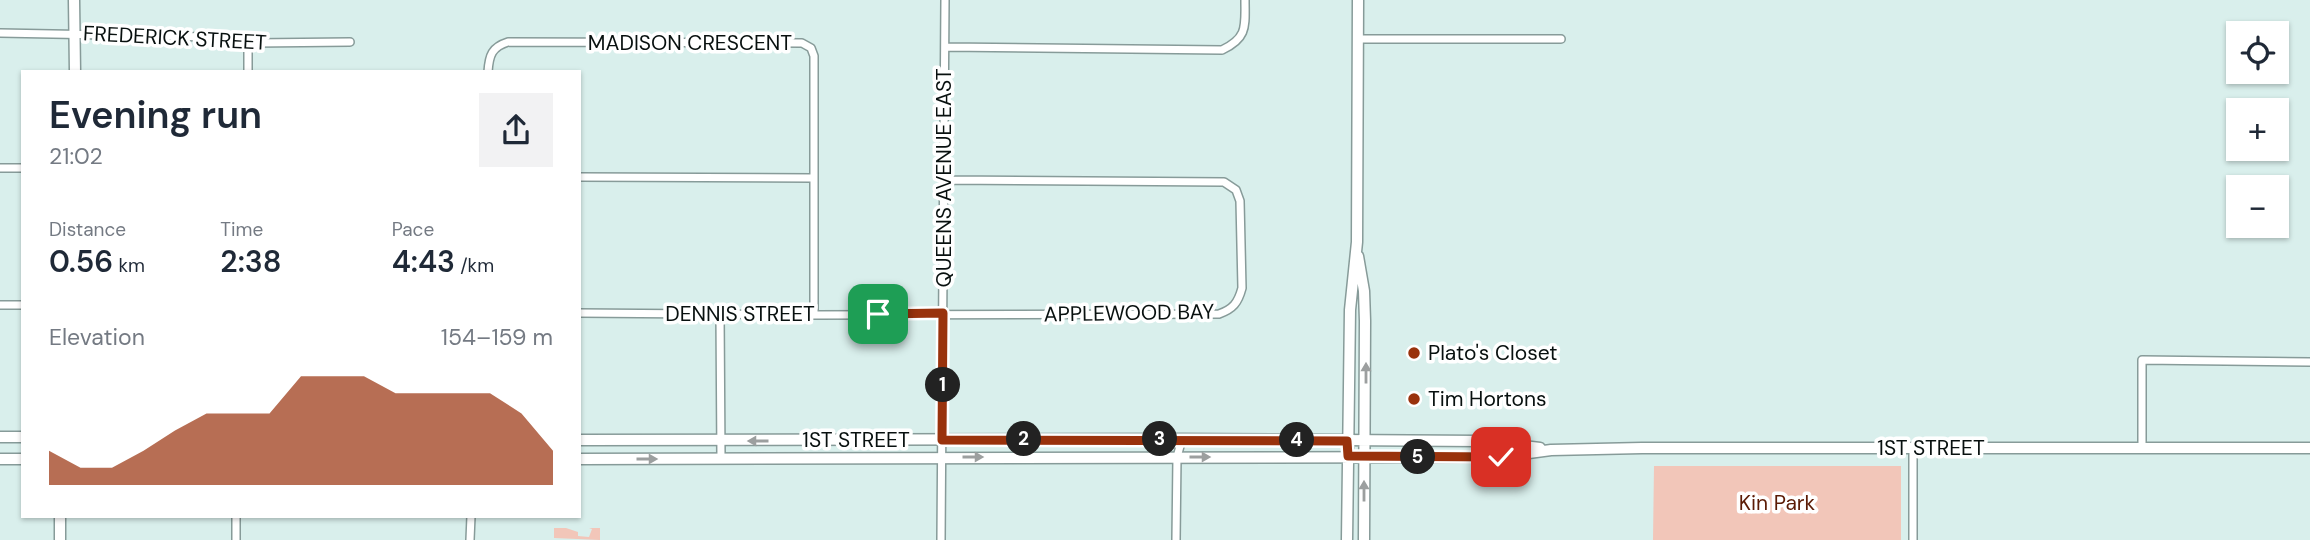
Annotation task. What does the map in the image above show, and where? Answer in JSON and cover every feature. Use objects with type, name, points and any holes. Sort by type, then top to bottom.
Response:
[{"type":"main road","points":[[74,0],[75,70]]},
{"type":"main road","points":[[1347,540],[1350,310],[1357,242],[1358,0]]},
{"type":"main road","points":[[1357,242],[1364,291],[1364,540]]},
{"type":"main road","points":[[0,437],[21,437]]},
{"type":"main road","name":"1ST STREET","points":[[581,440],[1480,441],[1551,450],[2310,448]]},
{"type":"main road","name":"1ST STREET","points":[[581,459],[1501,457],[1551,450]]},
{"type":"main road","points":[[0,459],[21,459]]},
{"type":"main road","points":[[60,540],[61,518]]},
{"type":"street","name":"QUEENS AVENUE EAST","points":[[941,540],[945,0]]},
{"type":"street","points":[[945,47],[1222,50],[1237,43],[1245,30],[1245,0]]},
{"type":"street","name":"FREDERICK STREET","points":[[0,33],[210,37],[248,43],[351,42]]},
{"type":"street","points":[[1358,39],[1560,39]]},
{"type":"street","name":"MADISON CRESCENT","points":[[488,70],[491,52],[508,42],[802,43],[811,48],[814,56],[814,315]]},
{"type":"street","points":[[248,43],[248,70]]},
{"type":"street","points":[[0,168],[21,168]]},
{"type":"street","points":[[581,177],[813,178]]},
{"type":"street","name":"APPLEWOOD BAY","points":[[943,313],[1219,314],[1231,309],[1239,300],[1242,288],[1240,201],[1236,190],[1224,182],[944,180]]},
{"type":"street","points":[[0,305],[21,305]]},
{"type":"street","name":"DENNIS STREET","points":[[581,313],[943,313]]},
{"type":"street","points":[[720,314],[721,459]]},
{"type":"street","points":[[2142,447],[2142,360],[2310,362]]},
{"type":"street","points":[[1176,540],[1177,457],[1182,439]]},
{"type":"street","points":[[1913,449],[1913,540]]},
{"type":"street","points":[[236,518],[236,540]]},
{"type":"street","points":[[470,540],[471,518]]},
{"type":"green space","name":"Kin Park","points":[[1654,466],[1901,466],[1901,540],[1653,540]]},
{"type":"green space","points":[[554,528],[566,528],[578,532],[578,536],[589,537],[592,529],[589,528],[600,528],[600,540],[554,538]]},
{"type":"place","name":"Plato's Closet","points":[[1414,353]]},
{"type":"place","name":"Tim Hortons","points":[[1414,399]]},
{"type":"route","points":[[878,314],[943,313],[942,440],[1347,441],[1348,456],[1501,457]]}]
